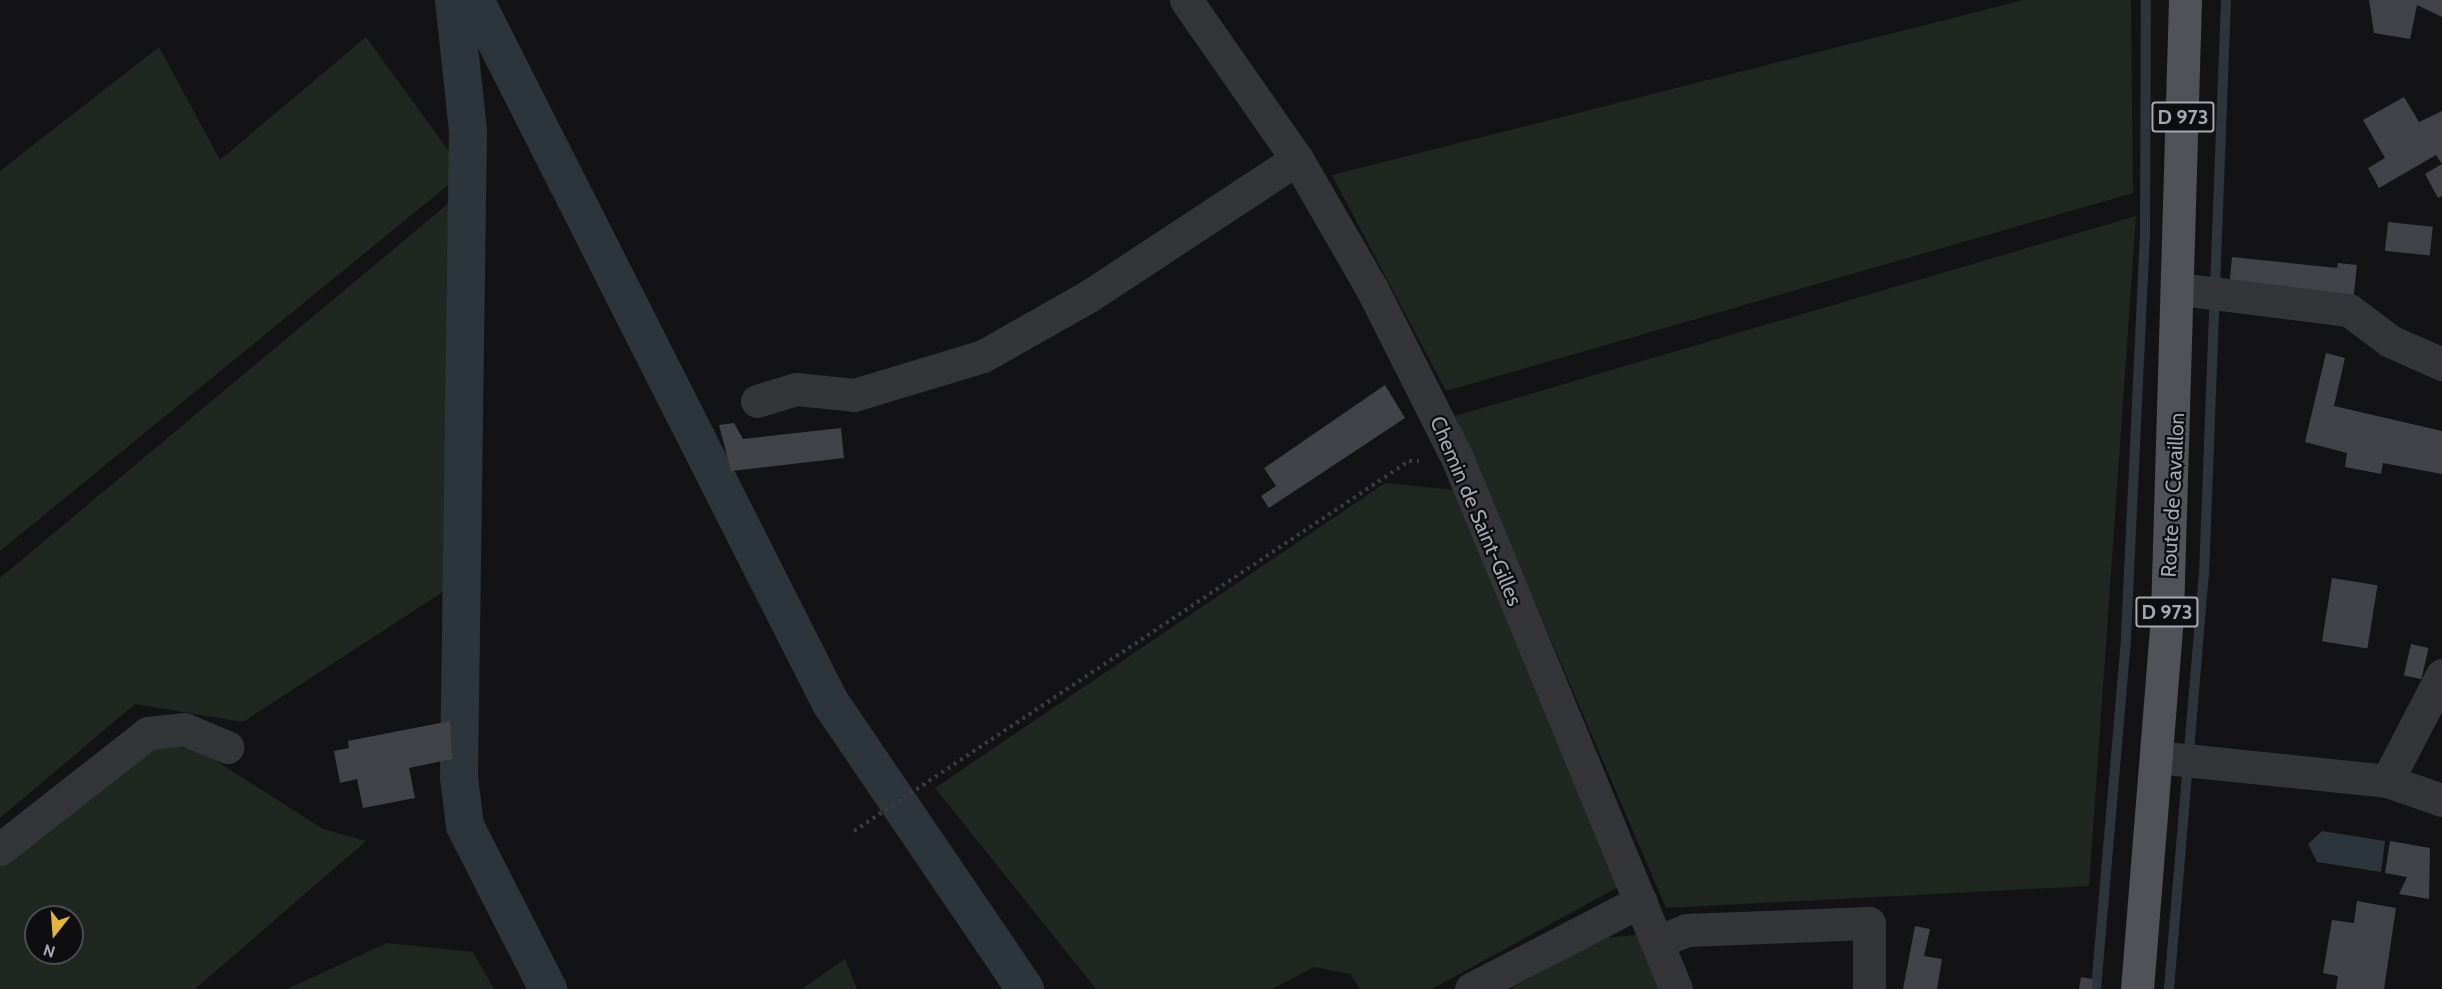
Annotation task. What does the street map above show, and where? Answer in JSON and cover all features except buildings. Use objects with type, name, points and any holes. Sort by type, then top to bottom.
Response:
[{"type":"main road","name":"Route de Cavaillon","points":[[2137,989],[2156,758],[2180,289],[2186,0]]},
{"type":"street","name":"Chemin de Saint-Gilles","points":[[1185,0],[1297,159],[1372,289],[1458,460],[1676,989]]},
{"type":"street","points":[[757,401],[795,389],[854,395],[983,356],[1089,296],[1297,159]]},
{"type":"street","points":[[2180,289],[2349,310],[2390,341],[2442,364]]},
{"type":"street","points":[[2386,781],[2442,675]]},
{"type":"street","points":[[0,849],[148,733],[183,729],[227,747]]},
{"type":"street","points":[[2156,758],[2386,781],[2442,800]]},
{"type":"street","points":[[1471,989],[1641,901]]},
{"type":"street","points":[[1657,942],[1686,930],[1869,923],[1869,989]]},
{"type":"path","points":[[854,831],[1409,461],[1458,460]]},
{"type":"shaded area","points":[[2024,0],[2131,0],[2133,193],[1446,391],[1332,175]]},
{"type":"shaded area","points":[[366,37],[464,172],[0,551],[0,171],[159,47],[220,160]]},
{"type":"shaded area","points":[[456,197],[452,586],[243,722],[135,704],[0,818],[0,578]]},
{"type":"shaded area","points":[[2136,216],[2089,886],[1666,908],[1455,416]]},
{"type":"shaded area","points":[[1385,483],[1454,490],[1620,886],[1432,989],[1360,989],[1350,974],[1314,967],[1272,989],[1096,989],[935,788]]},
{"type":"shaded area","points":[[149,740],[202,752],[323,829],[366,841],[195,989],[0,989],[0,864]]},
{"type":"shaded area","points":[[2322,831],[2385,841],[2381,872],[2317,862],[2308,844]]},
{"type":"shaded area","points":[[1638,935],[1662,989],[1510,989],[1603,938]]},
{"type":"shaded area","points":[[387,943],[473,952],[494,989],[287,989]]},
{"type":"shaded area","points":[[845,959],[857,989],[802,989]]},
{"type":"waterway","points":[[454,0],[468,130],[459,777],[465,826],[548,989]]},
{"type":"waterway","points":[[475,0],[830,702],[1025,989]]},
{"type":"waterway","points":[[2096,989],[2126,636],[2145,238],[2146,0]]},
{"type":"waterway","points":[[2169,989],[2204,575],[2226,0]]}]
